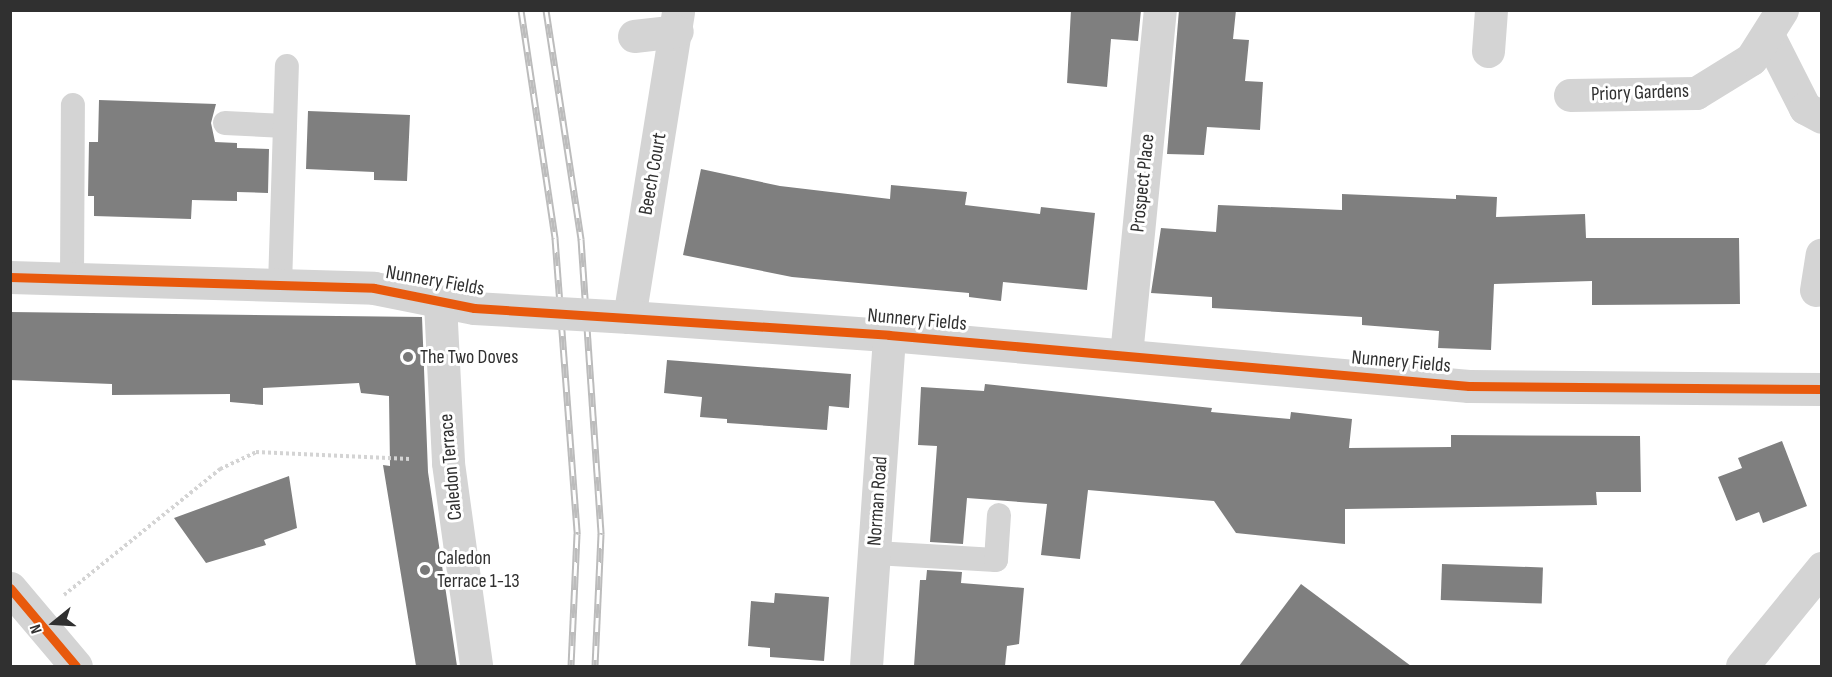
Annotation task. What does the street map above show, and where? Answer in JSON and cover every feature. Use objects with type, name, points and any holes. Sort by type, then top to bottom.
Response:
[{"type":"street","name":"Prospect Place","points":[[1126,355],[1160,10]]},
{"type":"street","points":[[1488,51],[1491,10]]},
{"type":"street","name":"Beech Court","points":[[629,317],[678,22],[634,36]]},
{"type":"street","points":[[1775,23],[1805,108],[1821,117]]},
{"type":"street","name":"Priory Gardens","points":[[1570,95],[1696,93],[1751,60],[1775,23]]},
{"type":"street","points":[[1816,290],[1821,254]]},
{"type":"street","name":"Nunnery Fields","points":[[10,277],[374,288],[474,308],[889,335],[1469,386],[1821,389]]},
{"type":"street","name":"Caledon Terrace","points":[[440,303],[448,461],[476,666]]},
{"type":"street","name":"Norman Road","points":[[866,666],[889,335]]},
{"type":"street","points":[[1742,666],[1821,568]]},
{"type":"street","points":[[10,588],[76,666]]},
{"type":"lane","points":[[280,285],[287,66]]},
{"type":"lane","points":[[72,279],[73,105]]},
{"type":"lane","points":[[225,123],[285,126]]},
{"type":"lane","points":[[875,553],[996,560],[999,515]]},
{"type":"path","points":[[36,618],[220,469],[256,452],[448,461]]},
{"type":"building","points":[[1071,10],[1141,10],[1138,41],[1111,39],[1107,87],[1067,83]]},
{"type":"building","points":[[1179,10],[1236,10],[1233,39],[1249,40],[1245,81],[1263,82],[1260,130],[1207,127],[1204,155],[1167,154]]},
{"type":"building","points":[[99,100],[216,104],[211,123],[215,142],[237,143],[237,148],[269,149],[268,193],[237,192],[237,201],[192,200],[191,219],[94,216],[94,196],[88,196],[89,142],[98,142]]},
{"type":"building","points":[[308,111],[410,115],[407,181],[374,180],[374,172],[306,169]]},
{"type":"building","points":[[701,169],[780,186],[890,199],[891,185],[967,192],[965,205],[1040,214],[1041,207],[1095,213],[1087,290],[1003,282],[1001,301],[969,297],[969,293],[792,277],[683,255]]},
{"type":"building","points":[[1342,194],[1456,199],[1456,195],[1497,197],[1496,217],[1585,214],[1586,238],[1739,238],[1740,304],[1592,305],[1592,281],[1494,284],[1491,350],[1438,348],[1439,331],[1362,325],[1362,317],[1212,308],[1212,297],[1151,293],[1161,228],[1216,232],[1218,205],[1342,210]]},
{"type":"building","points":[[10,312],[422,317],[428,472],[457,666],[416,666],[383,465],[390,466],[389,396],[361,393],[359,383],[263,388],[263,405],[230,402],[230,394],[112,395],[112,384],[10,380]]},
{"type":"building","points":[[667,360],[851,374],[849,408],[829,406],[827,430],[727,423],[727,419],[700,417],[702,397],[664,393]]},
{"type":"building","points":[[985,384],[1212,408],[1211,412],[1290,419],[1291,412],[1352,419],[1349,448],[1451,447],[1451,435],[1640,436],[1641,492],[1596,492],[1597,505],[1345,509],[1345,544],[1236,533],[1214,501],[1088,490],[1080,559],[1041,555],[1047,504],[967,498],[963,544],[930,542],[937,446],[918,445],[921,387],[984,391]]},
{"type":"building","points":[[1782,441],[1807,506],[1763,523],[1759,512],[1736,521],[1718,477],[1742,468],[1738,458]]},
{"type":"building","points":[[289,476],[297,528],[264,540],[266,545],[206,563],[174,518]]},
{"type":"building","points":[[1442,564],[1543,568],[1542,604],[1441,600]]},
{"type":"building","points":[[927,570],[962,572],[961,583],[1024,588],[1019,644],[1007,646],[1005,666],[914,666],[920,580],[926,580]]},
{"type":"building","points":[[1301,584],[1411,666],[1239,666]]},
{"type":"building","points":[[775,593],[829,597],[824,661],[770,657],[770,648],[748,646],[751,601],[774,603]]},
{"type":"railway","points":[[521,10],[555,238],[577,534],[571,666]]},
{"type":"railway","points":[[546,10],[581,239],[601,534],[595,666]]},
{"type":"cycle path","points":[[10,277],[374,288],[474,308],[889,335],[1469,386],[1822,389]]},
{"type":"cycle path","points":[[10,588],[76,666]]},
{"type":"place","name":"The Two Doves","points":[[408,357]]},
{"type":"place","name":"Caledon Terrace 1-13","points":[[425,570]]}]
